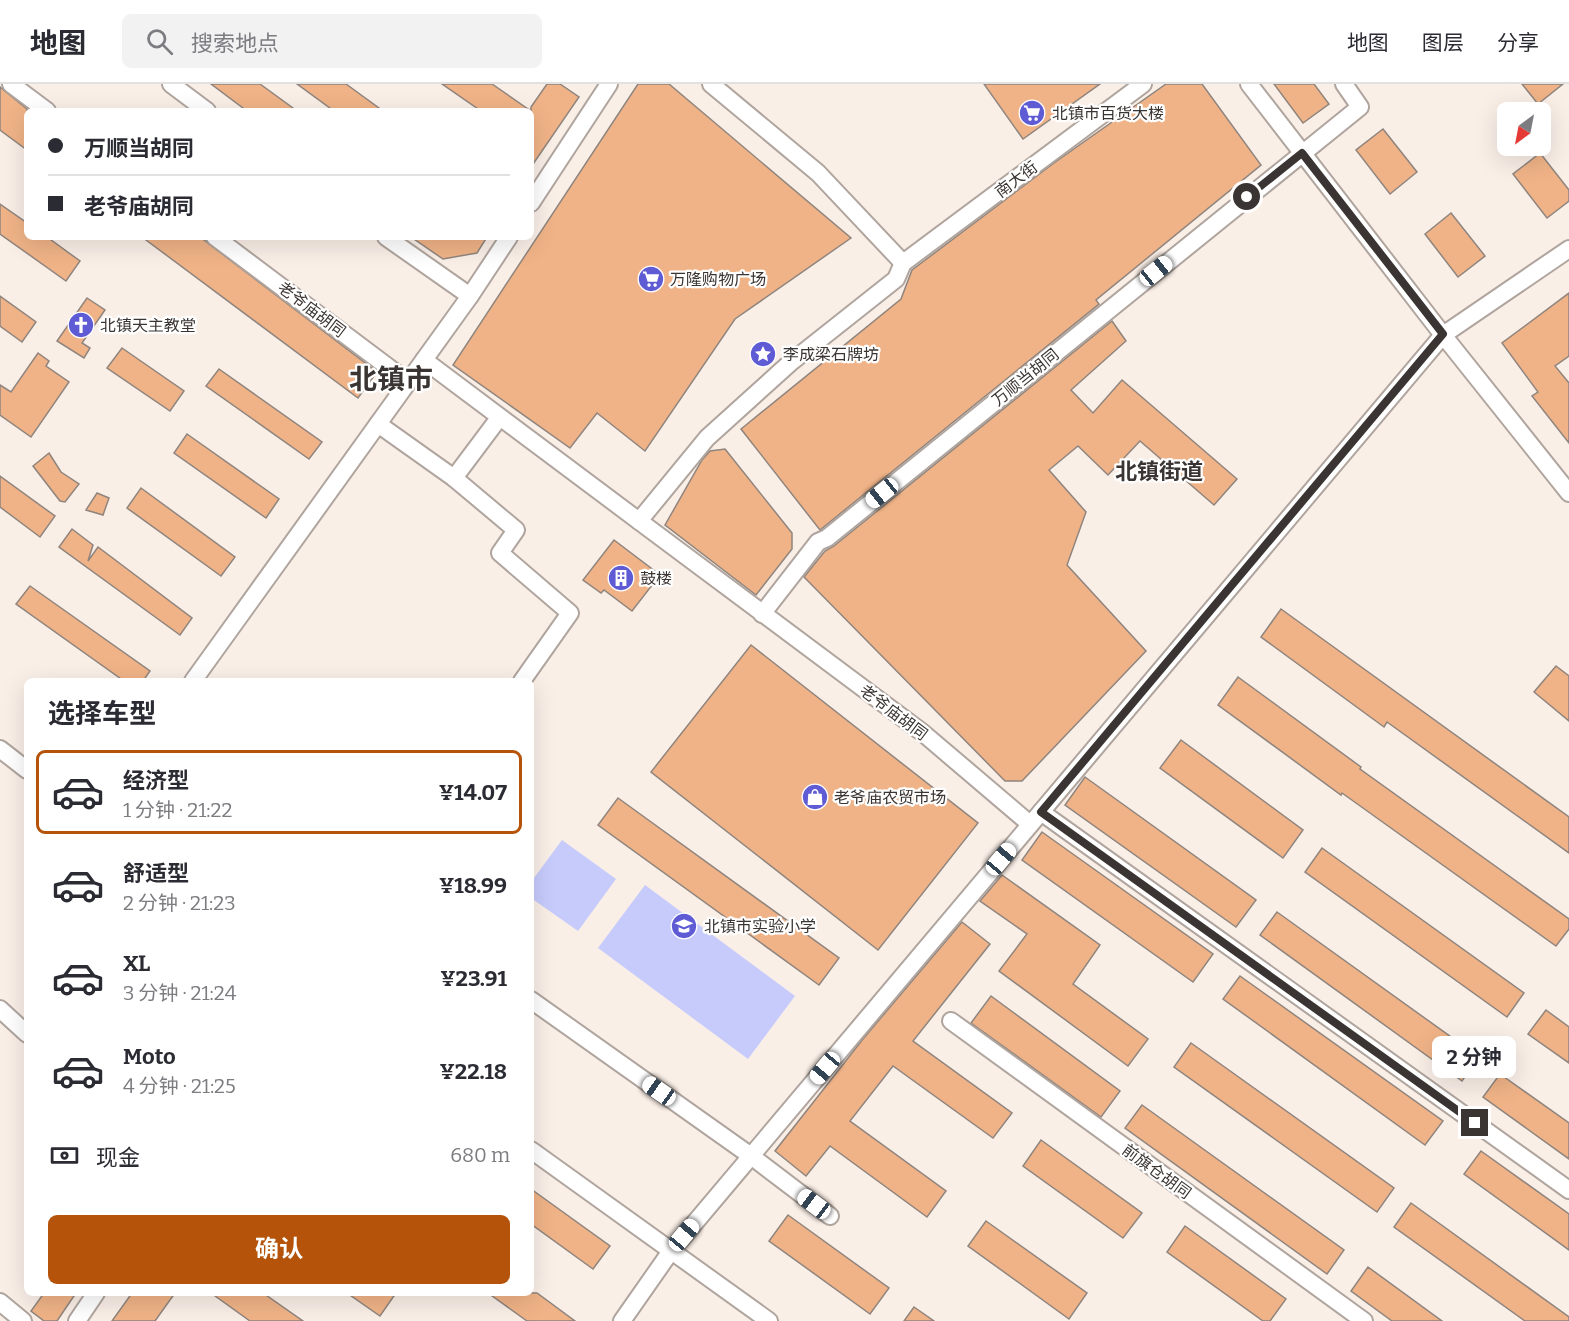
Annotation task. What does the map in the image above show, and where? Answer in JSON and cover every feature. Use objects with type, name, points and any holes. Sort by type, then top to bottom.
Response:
[{"type":"street","points":[[11,84],[43,108]]},
{"type":"street","points":[[171,84],[203,108]]},
{"type":"street","points":[[534,198],[609,84]]},
{"type":"street","points":[[711,84],[818,173],[903,263]]},
{"type":"street","name":"南大街","points":[[639,521],[707,438],[790,363],[896,279],[903,263],[1143,84]]},
{"type":"street","points":[[1249,84],[1569,493]]},
{"type":"street","name":"万顺当胡同","points":[[758,610],[818,542],[827,538],[1360,107],[1344,84]]},
{"type":"street","name":"老爷庙胡同","points":[[219,240],[408,382]]},
{"type":"street","points":[[390,240],[470,296]]},
{"type":"street","points":[[195,678],[470,296],[507,240]]},
{"type":"street","points":[[622,1321],[670,1251],[1443,334],[1569,249]]},
{"type":"street","name":"老爷庙胡同","points":[[424,360],[1036,818],[1569,1191]]},
{"type":"street","points":[[454,478],[499,418]]},
{"type":"street","points":[[378,424],[454,478],[516,530],[500,553],[570,613],[524,678]]},
{"type":"street","points":[[0,748],[24,768]]},
{"type":"street","points":[[534,1002],[751,1156],[830,1216]]},
{"type":"street","points":[[0,1009],[24,1031]]},
{"type":"street","name":"前旗仓胡同","points":[[951,1021],[1364,1321]]},
{"type":"street","points":[[534,1152],[769,1321]]},
{"type":"street","points":[[77,1321],[94,1296]]},
{"type":"street","points":[[0,1302],[23,1321]]},
{"type":"shaded area","points":[[562,840],[616,879],[578,931],[534,900],[534,878]]},
{"type":"shaded area","points":[[645,885],[795,996],[748,1059],[598,948]]},
{"type":"building","points":[[211,84],[260,84],[293,108],[243,108]]},
{"type":"building","points":[[297,84],[346,84],[379,108],[330,108]]},
{"type":"building","points":[[442,84],[492,84],[527,108],[477,108]]},
{"type":"building","points":[[547,84],[560,84],[579,97],[534,163],[534,108],[531,108]]},
{"type":"building","name":"万隆购物广场","points":[[638,84],[669,84],[851,238],[735,319],[645,451],[597,413],[570,448],[453,365]]},
{"type":"building","name":"北镇市百货大楼","points":[[984,84],[1100,84],[1023,139]]},
{"type":"building","points":[[1166,84],[1202,84],[1261,165],[1096,300],[1099,304],[820,530],[741,429],[901,299],[912,270],[1054,163]]},
{"type":"building","points":[[1274,84],[1314,84],[1329,104],[1303,123]]},
{"type":"building","points":[[1522,84],[1563,84],[1540,102],[1536,102]]},
{"type":"building","points":[[0,87],[26,108],[24,148],[0,130]]},
{"type":"building","points":[[1383,129],[1417,172],[1390,194],[1356,150]]},
{"type":"building","points":[[1536,156],[1542,156],[1569,190],[1569,201],[1547,218],[1513,174]]},
{"type":"building","points":[[0,204],[24,221],[24,240],[51,240],[80,261],[66,281],[0,234]]},
{"type":"building","points":[[1451,213],[1485,256],[1458,277],[1425,234]]},
{"type":"building","points":[[146,240],[204,240],[377,372],[358,398]]},
{"type":"building","points":[[415,240],[485,240],[477,253],[443,259]]},
{"type":"building","points":[[1569,293],[1569,356],[1555,366],[1569,383],[1569,443],[1532,396],[1538,392],[1502,343]]},
{"type":"building","points":[[0,296],[36,322],[22,342],[0,326]]},
{"type":"building","name":"北镇天主教堂","points":[[87,298],[105,310],[82,343],[90,348],[84,358],[57,341]]},
{"type":"building","points":[[1112,321],[1126,341],[1071,390],[1093,413],[1122,380],[1237,479],[1214,505],[1140,441],[1108,475],[1078,446],[1049,470],[1086,512],[1067,565],[1146,651],[1022,781],[1005,781],[804,577],[825,551]]},
{"type":"building","points":[[122,348],[184,391],[170,411],[107,368]]},
{"type":"building","points":[[38,353],[49,361],[46,366],[69,382],[31,437],[0,415],[0,385],[11,392]]},
{"type":"building","points":[[219,369],[322,442],[309,459],[206,386]]},
{"type":"building","points":[[187,434],[279,499],[266,518],[174,453]]},
{"type":"building","points":[[725,449],[792,533],[792,549],[756,595],[665,525],[702,460],[710,451]]},
{"type":"building","points":[[49,453],[61,472],[79,484],[65,502],[60,501],[33,466]]},
{"type":"building","points":[[0,476],[55,516],[40,537],[0,507]]},
{"type":"building","points":[[141,488],[235,557],[221,576],[127,508]]},
{"type":"building","points":[[97,493],[109,498],[103,515],[86,510]]},
{"type":"building","points":[[72,529],[93,545],[88,561],[98,547],[192,618],[180,635],[59,547]]},
{"type":"building","name":"鼓楼","points":[[614,540],[660,575],[632,611],[604,590],[601,593],[583,580]]},
{"type":"building","points":[[30,586],[150,671],[145,678],[120,678],[16,604]]},
{"type":"building","points":[[1281,609],[1569,817],[1569,853],[1387,722],[1384,727],[1261,637]]},
{"type":"building","name":"老爷庙农贸市场","points":[[751,645],[978,823],[878,950],[651,772]]},
{"type":"building","points":[[1556,666],[1569,676],[1569,721],[1534,692]]},
{"type":"building","points":[[1238,677],[1361,767],[1360,769],[1569,919],[1569,929],[1556,946],[1342,793],[1341,795],[1218,705]]},
{"type":"building","points":[[1181,740],[1303,830],[1283,858],[1160,768]]},
{"type":"building","points":[[1085,777],[1256,900],[1236,927],[1065,805]]},
{"type":"building","points":[[618,798],[839,958],[819,985],[598,825]]},
{"type":"building","points":[[1042,832],[1213,954],[1193,982],[1022,860]]},
{"type":"building","points":[[1322,848],[1524,993],[1507,1017],[1305,872]]},
{"type":"building","points":[[1002,875],[1100,945],[1073,984],[1148,1039],[1128,1066],[999,971],[1027,934],[980,901]]},
{"type":"building","points":[[1277,912],[1479,1057],[1462,1081],[1260,935]]},
{"type":"building","points":[[962,922],[990,944],[913,1041],[1012,1113],[993,1138],[893,1066],[850,1121],[946,1191],[927,1217],[830,1146],[806,1176],[775,1151],[863,1039]]},
{"type":"building","points":[[1240,976],[1443,1121],[1425,1145],[1223,999]]},
{"type":"building","points":[[991,996],[1120,1091],[1101,1117],[971,1023]]},
{"type":"building","points":[[1546,1010],[1569,1027],[1569,1063],[1528,1034]]},
{"type":"building","points":[[1191,1043],[1394,1188],[1377,1212],[1174,1067]]},
{"type":"building","points":[[1500,1074],[1569,1123],[1569,1159],[1483,1097]]},
{"type":"building","points":[[1142,1105],[1344,1250],[1327,1274],[1125,1128]]},
{"type":"building","points":[[1041,1140],[1142,1213],[1123,1238],[1023,1166]]},
{"type":"building","points":[[1481,1151],[1569,1214],[1569,1250],[1464,1174]]},
{"type":"building","points":[[534,1191],[610,1246],[593,1269],[534,1226]]},
{"type":"building","points":[[1411,1203],[1569,1317],[1569,1321],[1525,1321],[1394,1227]]},
{"type":"building","points":[[788,1215],[889,1288],[870,1314],[769,1241]]},
{"type":"building","points":[[986,1221],[1087,1293],[1069,1319],[968,1246]]},
{"type":"building","points":[[1185,1226],[1286,1299],[1270,1321],[1263,1321],[1167,1252]]},
{"type":"building","points":[[1368,1267],[1442,1321],[1392,1321],[1351,1291]]},
{"type":"building","points":[[534,1293],[537,1293],[575,1321],[527,1321],[492,1296],[534,1296]]},
{"type":"building","points":[[42,1296],[74,1296],[57,1321],[44,1321],[31,1311]]},
{"type":"building","points":[[130,1296],[173,1296],[155,1321],[112,1321]]},
{"type":"building","points":[[215,1296],[267,1296],[303,1321],[250,1321]]},
{"type":"building","points":[[351,1296],[394,1296],[380,1316]]},
{"type":"building","points":[[914,1307],[934,1321],[904,1321]]},
{"type":"place","name":"北镇市百货大楼","points":[[1032,113]]},
{"type":"place","name":"万隆购物广场","points":[[651,279]]},
{"type":"place","name":"北镇天主教堂","points":[[81,325]]},
{"type":"place","name":"李成梁石牌坊","points":[[763,354]]},
{"type":"place","name":"鼓楼","points":[[621,578]]},
{"type":"place","name":"老爷庙农贸市场","points":[[815,797]]},
{"type":"place","name":"北镇市实验小学","points":[[684,926]]},
{"type":"district","name":"北镇市","points":[[391,379]]},
{"type":"district","name":"北镇街道","points":[[1159,471]]},
{"type":"route","points":[[1247,197],[1302,153],[1443,334],[1041,812],[1475,1123]]}]
